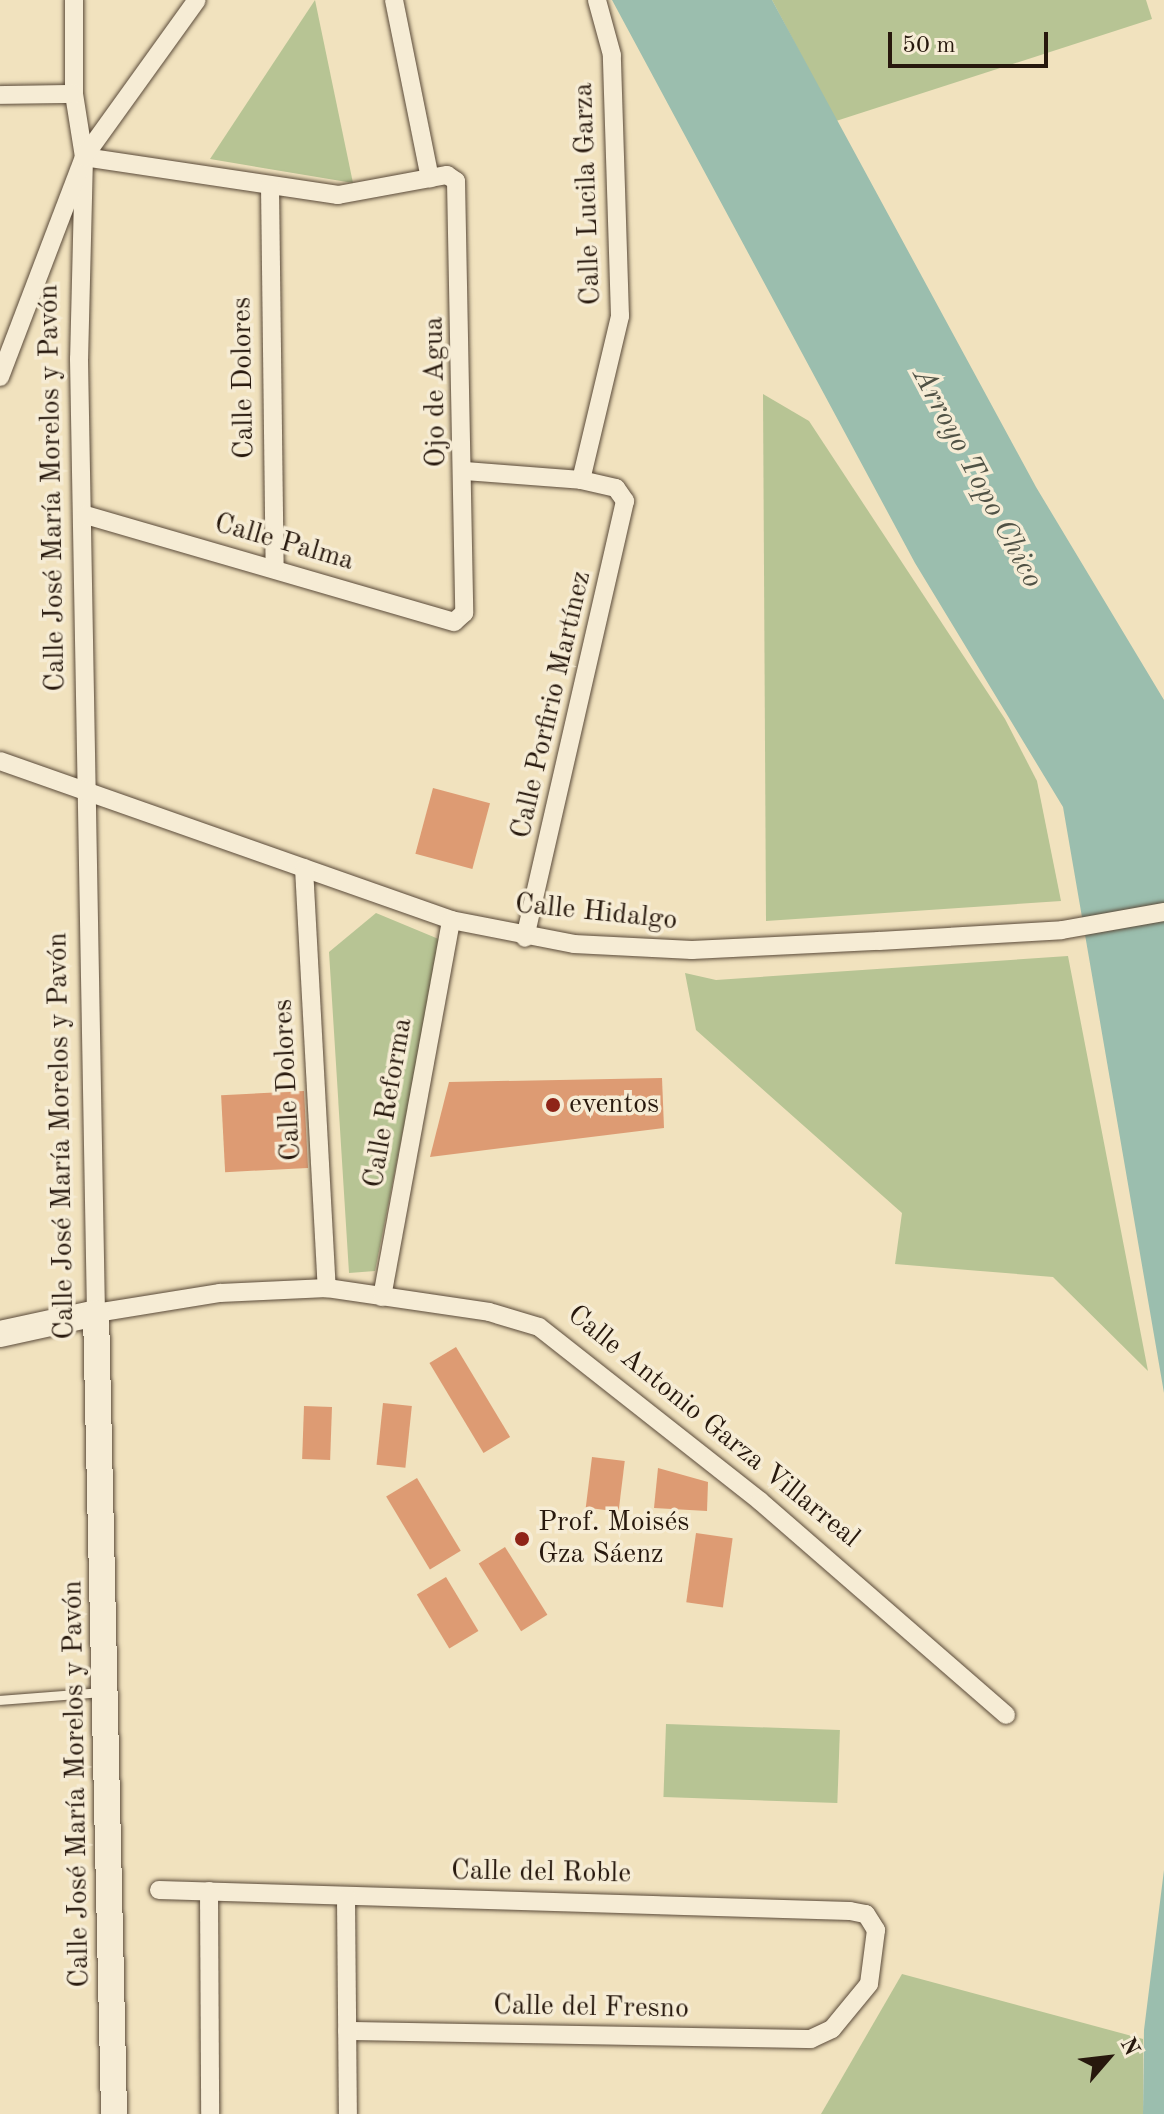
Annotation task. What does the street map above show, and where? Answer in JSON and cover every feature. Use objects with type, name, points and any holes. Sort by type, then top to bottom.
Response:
[{"type":"street","name":"Calle José María Morelos y Pavón","points":[[74,0],[74,94],[84,157],[79,359],[90,791],[96,1313],[109,1691],[114,2114]]},
{"type":"street","points":[[0,377],[84,157],[197,0]]},
{"type":"street","name":"Ojo de Agua","points":[[394,0],[438,176],[461,193],[464,613]]},
{"type":"street","name":"Calle Lucila Garza","points":[[581,480],[620,316],[612,55],[597,0]]},
{"type":"street","points":[[0,95],[74,94]]},
{"type":"street","points":[[84,157],[270,186],[365,194],[438,176]]},
{"type":"street","name":"Calle Dolores","points":[[270,186],[275,569]]},
{"type":"street","points":[[465,471],[581,480]]},
{"type":"street","name":"Calle Porfirio Martínez","points":[[525,938],[624,525],[625,501],[616,488],[581,480]]},
{"type":"street","name":"Calle Palma","points":[[85,515],[454,622],[464,613]]},
{"type":"street","name":"Calle Hidalgo","points":[[0,761],[451,920],[525,938],[692,950],[1062,930],[1164,912]]},
{"type":"street","name":"Calle Dolores","points":[[304,868],[327,1288]]},
{"type":"street","name":"Calle Reforma","points":[[382,1297],[451,920]]},
{"type":"street","name":"Calle Antonio Garza Villarreal","points":[[0,1334],[96,1313],[220,1293],[327,1288],[514,1317],[570,1345],[1006,1715]]},
{"type":"street","name":"Calle del Roble","points":[[159,1890],[834,1910],[870,1918],[874,1974],[832,2029]]},
{"type":"street","points":[[209,1891],[210,2114]]},
{"type":"street","points":[[346,1897],[348,2114]]},
{"type":"street","name":"Calle del Fresno","points":[[347,2031],[771,2040],[811,2039],[832,2029]]},
{"type":"lane","points":[[0,1700],[109,1691]]},
{"type":"green space","points":[[315,0],[353,183],[210,159]]},
{"type":"green space","points":[[772,0],[1146,0],[1152,19],[836,121]]},
{"type":"green space","points":[[763,394],[809,421],[1005,719],[1037,781],[1061,901],[766,921]]},
{"type":"green space","points":[[376,913],[441,940],[375,1271],[349,1273],[329,952]]},
{"type":"green space","points":[[1068,956],[1148,1371],[1053,1277],[895,1264],[902,1213],[696,1030],[685,973],[716,980]]},
{"type":"green space","points":[[666,1724],[840,1730],[837,1803],[663,1797]]},
{"type":"green space","points":[[902,1974],[1143,2039],[1143,2114],[821,2114]]},
{"type":"water","name":"Arroyo Topo Chico","points":[[612,0],[772,0],[1036,487],[1164,700],[1164,1393],[1063,807],[915,563]]},
{"type":"water","points":[[1164,1870],[1164,2114],[1143,2114],[1144,2030]]},
{"type":"building","points":[[433,788],[490,803],[472,869],[415,854]]},
{"type":"building","name":"eventos","points":[[662,1078],[664,1128],[430,1157],[449,1082]]},
{"type":"building","points":[[304,1091],[308,1168],[225,1172],[221,1095]]},
{"type":"building","points":[[456,1347],[510,1437],[484,1453],[429,1363]]},
{"type":"building","points":[[383,1403],[412,1406],[405,1468],[377,1465]]},
{"type":"building","points":[[304,1406],[332,1407],[330,1460],[302,1459]]},
{"type":"building","points":[[592,1457],[625,1461],[619,1512],[586,1508]]},
{"type":"building","points":[[658,1468],[708,1482],[707,1511],[654,1508]]},
{"type":"building","points":[[417,1478],[461,1551],[430,1569],[386,1497]]},
{"type":"building","points":[[696,1533],[733,1538],[723,1607],[686,1602]]},
{"type":"building","points":[[505,1547],[547,1615],[521,1631],[479,1563]]},
{"type":"building","points":[[446,1577],[478,1631],[449,1649],[417,1595]]},
{"type":"place","name":"eventos","points":[[553,1105]]},
{"type":"place","name":"Prof. Moisés Gza Sáenz","points":[[522,1539]]}]
